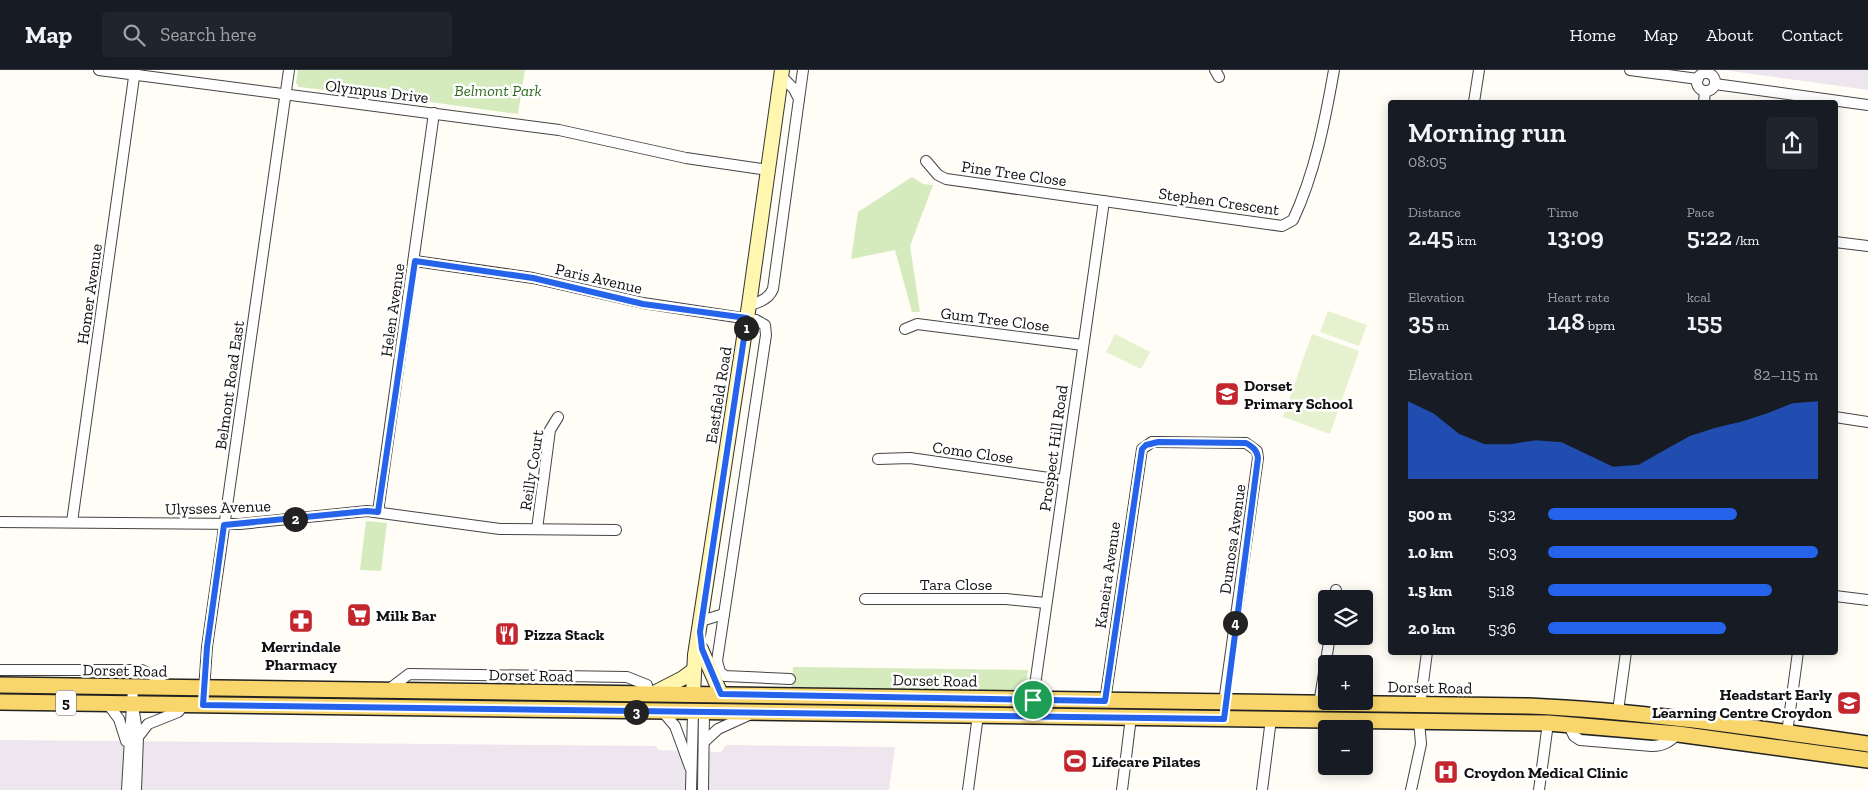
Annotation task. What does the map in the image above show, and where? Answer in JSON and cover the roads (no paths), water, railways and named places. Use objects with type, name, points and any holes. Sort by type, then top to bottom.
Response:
[{"type":"main road","name":"Eastfield Road","points":[[699,713],[694,670],[782,72]]},
{"type":"main road","name":"Eastfield Road","points":[[698,694],[702,649],[701,626]]},
{"type":"main road","points":[[702,649],[721,694]]},
{"type":"main road","points":[[651,694],[683,678],[694,670]]},
{"type":"main road","name":"Dorset Road","points":[[0,686],[721,694],[1318,704]]},
{"type":"main road","points":[[366,690],[366,707]]},
{"type":"main road","points":[[978,699],[978,714]]},
{"type":"main road","name":"Dorset Road","points":[[0,702],[699,713],[978,714],[1548,723],[1678,734],[1868,760]]},
{"type":"main road","points":[[1224,702],[1224,719]]},
{"type":"main road","name":"Dorset Road","points":[[1373,705],[1529,706],[1618,712],[1868,744]]},
{"type":"main road","points":[[1419,721],[1420,705]]},
{"type":"main road","points":[[1617,728],[1618,712]]},
{"type":"street","name":"Olympus Drive","points":[[99,70],[135,72],[285,96],[559,130],[686,158],[768,170]]},
{"type":"street","name":"Belmont Road East","points":[[203,705],[207,647],[289,70]]},
{"type":"street","points":[[790,679],[732,678],[720,672],[717,661],[766,335],[762,323],[748,312],[771,295],[773,289],[803,70]]},
{"type":"street","name":"Stephen Crescent","points":[[1104,201],[1282,226],[1289,224],[1293,220],[1298,208],[1322,136],[1334,70]]},
{"type":"street","points":[[1474,100],[1479,70]]},
{"type":"street","points":[[1630,70],[1698,79]]},
{"type":"street","name":"Homer Avenue","points":[[72,522],[135,72]]},
{"type":"street","points":[[782,72],[799,99]]},
{"type":"street","points":[[1709,72],[1715,78],[1715,84],[1712,88],[1705,90],[1699,87],[1698,79],[1703,73],[1709,72]]},
{"type":"street","points":[[1715,84],[1832,100]]},
{"type":"street","points":[[1704,100],[1705,90]]},
{"type":"street","points":[[1838,101],[1868,105]]},
{"type":"street","name":"Helen Avenue","points":[[378,512],[415,261],[434,113]]},
{"type":"street","name":"Pine Tree Close","points":[[926,161],[938,174],[946,179],[1104,201]]},
{"type":"street","name":"Prospect Hill Road","points":[[1033,700],[1104,201]]},
{"type":"street","points":[[1838,242],[1868,246]]},
{"type":"street","name":"Paris Avenue","points":[[415,261],[533,278],[643,304],[748,312]]},
{"type":"street","name":"Gum Tree Close","points":[[904,329],[917,324],[1083,344]]},
{"type":"street","name":"Reilly Court","points":[[536,529],[550,430],[558,417]]},
{"type":"street","points":[[1838,417],[1868,422]]},
{"type":"street","name":"Kaneira Avenue","points":[[1105,701],[1140,454],[1146,445],[1152,442],[1246,443],[1257,451],[1257,470]]},
{"type":"street","name":"Como Close","points":[[878,459],[910,458],[1063,480]]},
{"type":"street","name":"Dumosa Avenue","points":[[1224,702],[1257,470]]},
{"type":"street","name":"Ulysses Avenue","points":[[0,522],[224,525],[367,511],[483,528],[616,530]]},
{"type":"street","points":[[1838,596],[1868,600]]},
{"type":"street","name":"Tara Close","points":[[865,600],[1006,600],[1046,604]]},
{"type":"street","points":[[701,626],[724,614]]},
{"type":"street","points":[[1420,705],[1427,655]]},
{"type":"street","points":[[1618,712],[1626,655]]},
{"type":"street","points":[[1787,733],[1798,655]]},
{"type":"street","points":[[0,670],[142,670],[158,678],[166,688]]},
{"type":"street","points":[[127,790],[133,688]]},
{"type":"street","points":[[107,703],[124,729],[128,754]]},
{"type":"street","points":[[133,704],[138,736],[136,790]]},
{"type":"street","points":[[138,736],[148,724],[178,712],[184,705]]},
{"type":"street","points":[[663,712],[675,726],[692,773]]},
{"type":"street","points":[[699,713],[705,741],[703,790]]},
{"type":"street","points":[[691,790],[699,713]]},
{"type":"street","points":[[705,741],[718,729],[754,713]]},
{"type":"street","points":[[968,790],[978,714]]},
{"type":"street","points":[[1122,790],[1131,717]]},
{"type":"street","points":[[1262,790],[1271,719]]},
{"type":"street","points":[[1411,790],[1420,744],[1419,721]]},
{"type":"street","points":[[1539,790],[1548,723]]},
{"type":"street","points":[[1568,724],[1574,736],[1580,740],[1662,746],[1678,734]]},
{"type":"place","name":"Dorset Primary School","points":[[1227,394]]},
{"type":"place","name":"Milk Bar","points":[[359,615]]},
{"type":"place","name":"Merrindale Pharmacy","points":[[301,621]]},
{"type":"place","name":"Pizza Stack","points":[[507,634]]},
{"type":"place","name":"Headstart Early Learning Centre Croydon","points":[[1849,703]]},
{"type":"place","name":"Lifecare Pilates","points":[[1075,761]]},
{"type":"place","name":"Croydon Medical Clinic","points":[[1446,772]]},
{"type":"park label","name":"Belmont Park","points":[[498,90]]}]
